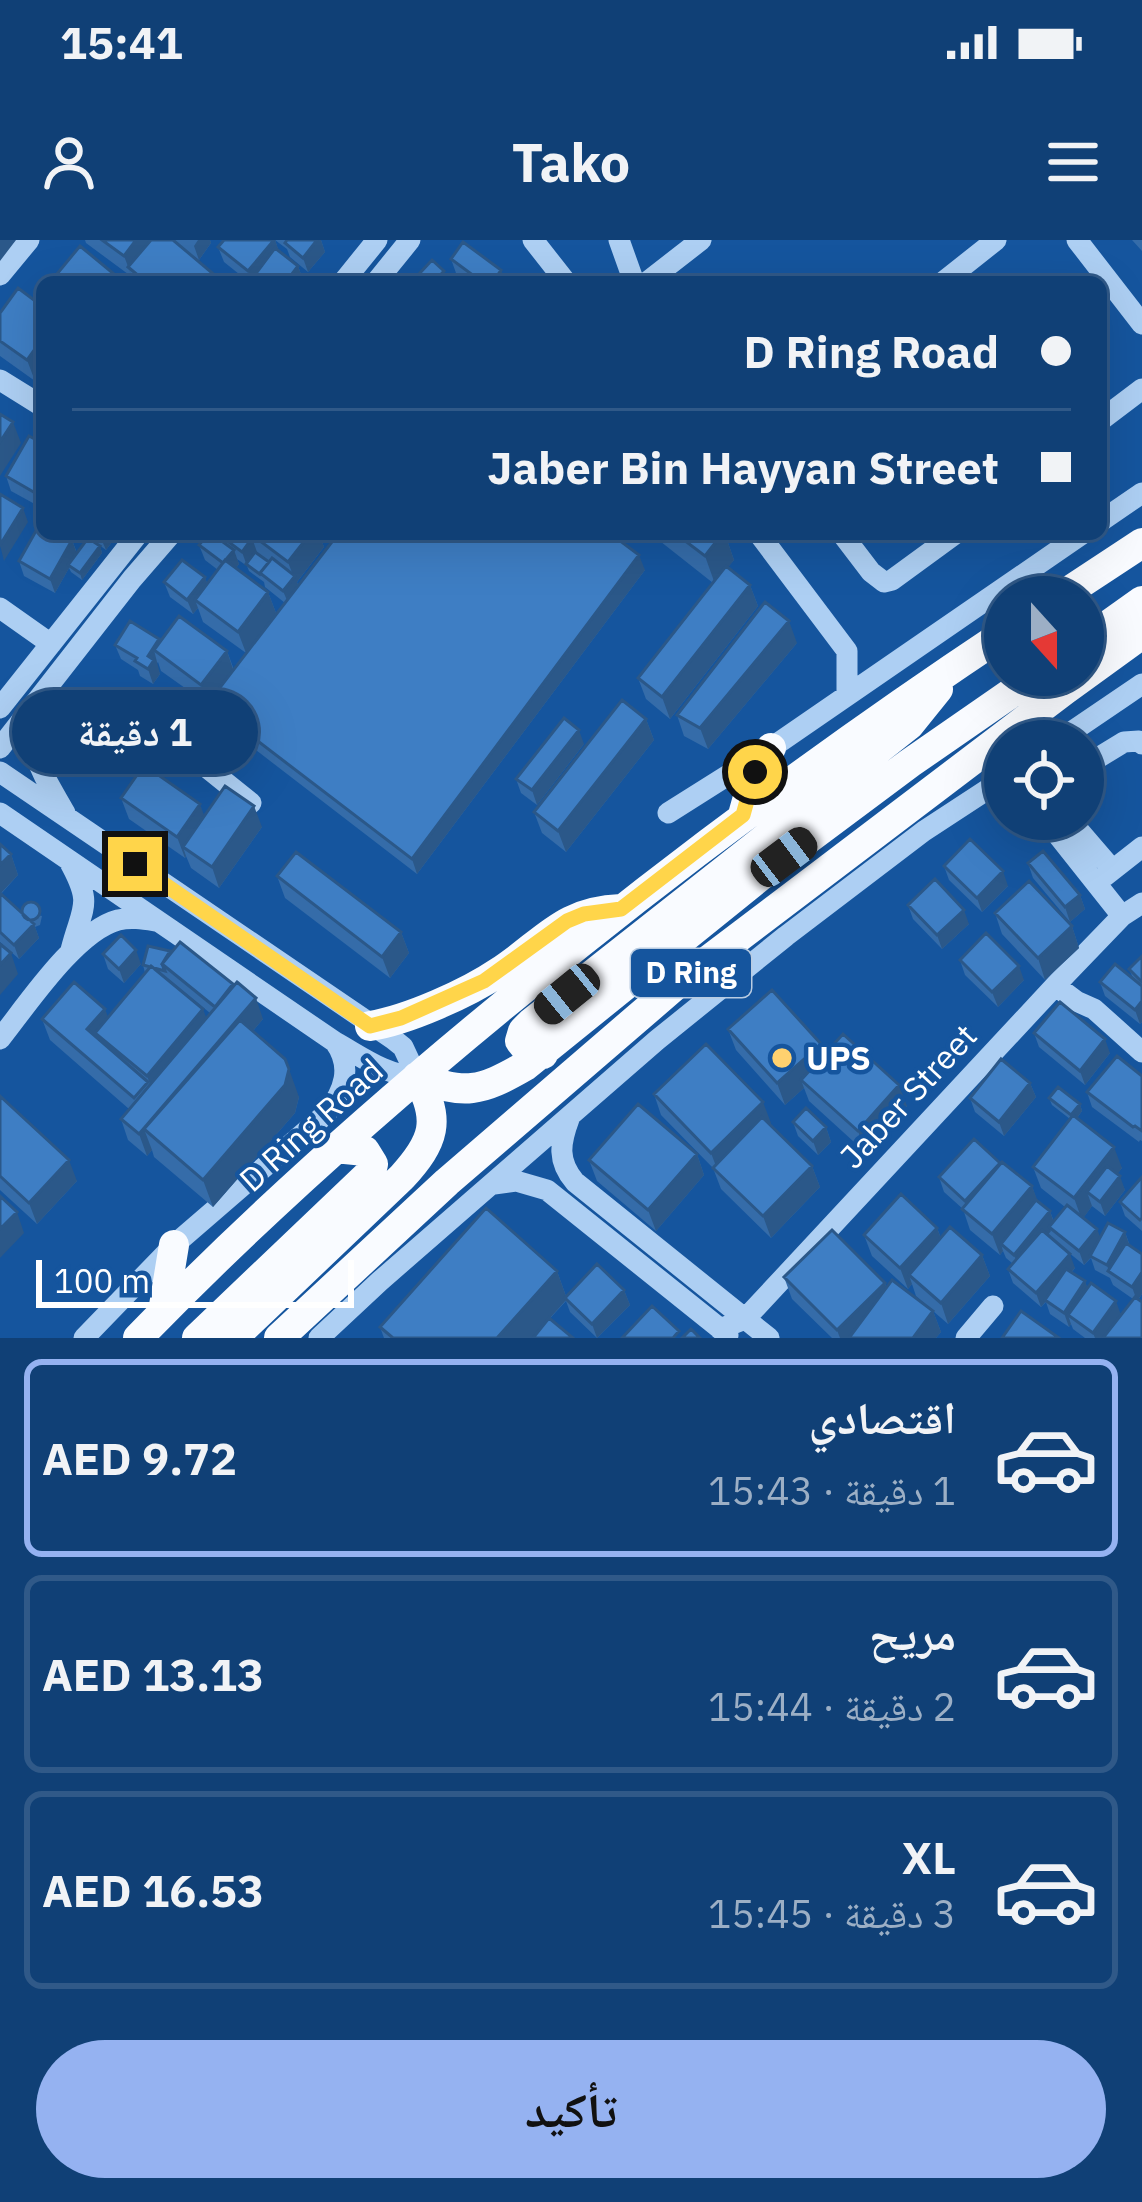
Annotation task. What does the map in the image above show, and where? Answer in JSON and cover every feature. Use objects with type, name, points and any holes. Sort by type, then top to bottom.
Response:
[{"type":"main road","points":[[1092,576],[1142,543]]},
{"type":"main road","points":[[1104,628],[1142,602]]},
{"type":"main road","name":"D Ring","points":[[279,1338],[448,1181],[677,984],[1142,634]]},
{"type":"main road","name":"D Ring Road","points":[[138,1338],[335,1148],[621,909],[743,815],[984,648]]},
{"type":"main road","points":[[543,1054],[528,1052],[520,1041],[531,1023],[909,725],[951,669]]},
{"type":"main road","points":[[417,1077],[463,1090],[507,1077],[543,1054],[784,857],[1006,696]]},
{"type":"main road","points":[[743,815],[749,786],[771,748]]},
{"type":"main road","points":[[370,1026],[401,1018],[484,981],[567,921],[621,909]]},
{"type":"main road","points":[[233,1338],[402,1177],[429,1143],[431,1109],[417,1077]]},
{"type":"main road","points":[[197,1338],[371,1172],[373,1164],[365,1151],[335,1148]]},
{"type":"main road","points":[[163,1312],[174,1244]]},
{"type":"street","points":[[0,275],[29,240]]},
{"type":"street","points":[[533,240],[561,276]]},
{"type":"street","points":[[619,240],[632,276]]},
{"type":"street","points":[[655,276],[700,240]]},
{"type":"street","points":[[951,276],[996,240]]},
{"type":"street","points":[[1077,240],[1105,276]]},
{"type":"street","points":[[349,276],[376,241],[403,249],[381,276]]},
{"type":"street","points":[[1107,279],[1142,324]]},
{"type":"street","points":[[0,380],[36,402]]},
{"type":"street","points":[[1107,415],[1142,388]]},
{"type":"street","points":[[1107,517],[1142,493]]},
{"type":"street","points":[[0,708],[133,540]]},
{"type":"street","points":[[0,748],[166,540]]},
{"type":"street","points":[[764,540],[847,651],[847,694]]},
{"type":"street","points":[[847,540],[884,582],[947,540]]},
{"type":"street","points":[[668,813],[771,748],[1073,540]]},
{"type":"street","points":[[0,608],[51,644]]},
{"type":"street","points":[[847,651],[876,659],[906,654]]},
{"type":"street","points":[[249,665],[188,749],[251,803]]},
{"type":"street","points":[[0,694],[21,681]]},
{"type":"street","points":[[1089,720],[1142,684]]},
{"type":"street","points":[[40,696],[32,747],[68,819]]},
{"type":"street","points":[[1104,754],[1124,742],[1142,744]]},
{"type":"street","points":[[0,772],[403,1048],[417,1077]]},
{"type":"street","points":[[320,1338],[657,1040],[924,831],[984,795]]},
{"type":"street","points":[[0,812],[335,1042],[391,1074],[417,1077]]},
{"type":"street","points":[[1067,840],[1105,876]]},
{"type":"street","points":[[1082,840],[1122,916]]},
{"type":"street","points":[[1105,876],[1142,847]]},
{"type":"street","points":[[67,858],[85,897],[84,915],[71,950]]},
{"type":"street","name":"Jaber Street","points":[[726,1334],[746,1319],[1061,979],[1122,916],[1142,903]]},
{"type":"street","points":[[0,1039],[71,950],[121,919],[162,922]]},
{"type":"street","points":[[1061,979],[1084,991],[1094,1009],[1139,1044]]},
{"type":"street","name":"D Ring Road","points":[[83,1338],[174,1244],[327,1113],[345,1084],[346,1065],[335,1042]]},
{"type":"street","points":[[585,1063],[560,1150],[567,1173],[770,1338]]},
{"type":"street","points":[[494,1184],[516,1181],[547,1190],[726,1334]]},
{"type":"street","points":[[966,1338],[993,1306]]},
{"type":"building","points":[[102,240],[136,240],[124,256]]},
{"type":"building","points":[[151,240],[173,240],[216,276],[139,276],[128,267]]},
{"type":"building","points":[[224,240],[274,240],[248,271],[218,247]]},
{"type":"building","points":[[287,240],[317,240],[303,258]]},
{"type":"building","points":[[463,242],[501,270],[497,276],[474,276],[451,259]]},
{"type":"building","points":[[80,246],[114,274],[112,276],[55,276]]},
{"type":"building","points":[[275,248],[298,266],[290,276],[254,276]]},
{"type":"building","points":[[432,260],[444,271],[439,276],[419,274]]},
{"type":"building","points":[[18,288],[36,302],[36,347],[27,360],[0,341],[0,313]]},
{"type":"building","points":[[0,414],[13,422],[0,442]]},
{"type":"building","points":[[29,436],[36,440],[36,493],[6,476]]},
{"type":"building","points":[[0,494],[23,508],[0,545]]},
{"type":"building","points":[[36,531],[36,540],[72,540],[50,579],[19,561]]},
{"type":"building","points":[[87,540],[100,546],[80,573],[68,565]]},
{"type":"building","points":[[203,540],[220,540],[234,550],[223,563],[199,545]]},
{"type":"building","points":[[226,540],[251,540],[242,552]]},
{"type":"building","points":[[259,540],[305,540],[288,562]]},
{"type":"building","points":[[333,540],[619,540],[639,555],[412,859],[208,703]]},
{"type":"building","points":[[684,540],[717,540],[705,556]]},
{"type":"building","points":[[255,552],[269,562],[261,575],[246,564]]},
{"type":"building","points":[[272,558],[295,576],[283,591],[260,573]]},
{"type":"building","points":[[182,560],[205,577],[187,600],[164,582]]},
{"type":"building","points":[[225,560],[268,592],[238,632],[195,600]]},
{"type":"building","points":[[726,566],[750,585],[662,697],[638,678]]},
{"type":"building","points":[[765,602],[789,621],[700,728],[677,715]]},
{"type":"building","points":[[179,616],[227,651],[201,685],[154,650]]},
{"type":"building","points":[[130,621],[159,639],[148,656],[154,660],[148,669],[115,645]]},
{"type":"building","points":[[622,700],[646,719],[558,831],[534,812]]},
{"type":"building","points":[[564,718],[579,730],[532,790],[516,779]]},
{"type":"building","points":[[144,765],[200,804],[177,837],[121,798]]},
{"type":"building","points":[[225,786],[254,806],[212,867],[183,847]]},
{"type":"building","points":[[970,839],[1003,871],[977,898],[944,866]]},
{"type":"building","points":[[0,844],[11,854],[0,865]]},
{"type":"building","points":[[1043,851],[1080,895],[1065,907],[1028,863]]},
{"type":"building","points":[[296,852],[401,932],[382,957],[277,876]]},
{"type":"building","points":[[935,879],[964,910],[937,935],[908,905]]},
{"type":"building","points":[[1029,881],[1072,926],[1038,958],[995,913]]},
{"type":"building","points":[[0,893],[34,924],[14,945],[0,932]]},
{"type":"building","points":[[31,902],[40,911],[31,920],[22,911]]},
{"type":"building","points":[[986,933],[1019,966],[992,992],[960,960]]},
{"type":"building","points":[[121,935],[136,950],[119,969],[103,954]]},
{"type":"building","points":[[180,942],[233,984],[215,1007],[162,964]]},
{"type":"building","points":[[0,944],[11,953],[0,965]]},
{"type":"building","points":[[148,946],[170,951],[162,964],[165,971],[143,965]]},
{"type":"building","points":[[1142,956],[1142,982],[1129,969]]},
{"type":"building","points":[[1115,964],[1142,986],[1142,1001],[1135,1010],[1100,982]]},
{"type":"building","points":[[151,966],[203,1009],[147,1076],[95,1033]]},
{"type":"building","points":[[74,982],[105,1009],[87,1029],[148,1082],[134,1098],[42,1019]]},
{"type":"building","points":[[237,982],[256,998],[139,1134],[121,1119]]},
{"type":"building","name":"UPS","points":[[772,990],[821,1044],[777,1083],[728,1029]]},
{"type":"building","points":[[1060,1002],[1105,1039],[1080,1071],[1034,1033]]},
{"type":"building","points":[[240,1020],[285,1059],[289,1069],[285,1085],[203,1180],[144,1129]]},
{"type":"building","points":[[843,1034],[899,1085],[858,1131],[801,1080]]},
{"type":"building","points":[[706,1044],[763,1102],[711,1153],[654,1094]]},
{"type":"building","points":[[1117,1056],[1142,1076],[1142,1131],[1087,1092]]},
{"type":"building","points":[[1001,1059],[1030,1083],[999,1122],[970,1098]]},
{"type":"building","points":[[1058,1087],[1080,1104],[1071,1115],[1049,1098]]},
{"type":"building","points":[[0,1096],[69,1160],[29,1203],[0,1176]]},
{"type":"building","points":[[638,1104],[697,1154],[648,1210],[589,1160]]},
{"type":"building","points":[[806,1108],[826,1127],[813,1141],[793,1122]]},
{"type":"building","points":[[1073,1115],[1114,1147],[1074,1198],[1033,1167]]},
{"type":"building","points":[[762,1117],[812,1166],[763,1216],[713,1168]]},
{"type":"building","points":[[974,1139],[1000,1163],[965,1201],[939,1177]]},
{"type":"building","points":[[1002,1162],[1032,1186],[992,1234],[962,1209]]},
{"type":"building","points":[[1107,1166],[1120,1176],[1100,1202],[1087,1192]]},
{"type":"building","points":[[1142,1177],[1142,1218],[1140,1220],[1120,1202]]},
{"type":"building","points":[[901,1194],[937,1228],[900,1268],[864,1235]]},
{"type":"building","points":[[0,1196],[17,1212],[0,1229]]},
{"type":"building","points":[[1036,1200],[1050,1211],[1014,1255],[1001,1244]]},
{"type":"building","points":[[1067,1205],[1097,1229],[1079,1251],[1049,1227]]},
{"type":"building","points":[[486,1208],[557,1271],[497,1338],[393,1338],[380,1327]]},
{"type":"building","points":[[1108,1223],[1125,1232],[1107,1265],[1090,1256]]},
{"type":"building","points":[[950,1227],[982,1255],[941,1303],[909,1275]]},
{"type":"building","points":[[832,1230],[885,1283],[837,1330],[784,1277]]},
{"type":"building","points":[[1042,1230],[1070,1254],[1036,1293],[1008,1269]]},
{"type":"building","points":[[1126,1243],[1142,1254],[1142,1272],[1132,1287],[1108,1271]]},
{"type":"building","points":[[597,1264],[624,1290],[592,1324],[565,1298]]},
{"type":"building","points":[[1066,1269],[1085,1281],[1064,1313],[1045,1300]]},
{"type":"building","points":[[892,1280],[933,1311],[913,1338],[849,1338]]},
{"type":"building","points":[[1091,1283],[1116,1301],[1093,1333],[1068,1315]]},
{"type":"building","points":[[1135,1297],[1142,1302],[1142,1338],[1103,1338]]},
{"type":"building","points":[[652,1306],[679,1331],[673,1338],[622,1338]]},
{"type":"building","points":[[1021,1311],[1059,1338],[1002,1338]]},
{"type":"building","points":[[549,1318],[573,1338],[533,1338]]},
{"type":"place","name":"UPS","points":[[782,1058]]},
{"type":"route","points":[[135,864],[370,1026],[401,1018],[484,981],[567,921],[621,909],[743,815],[755,772]]}]
